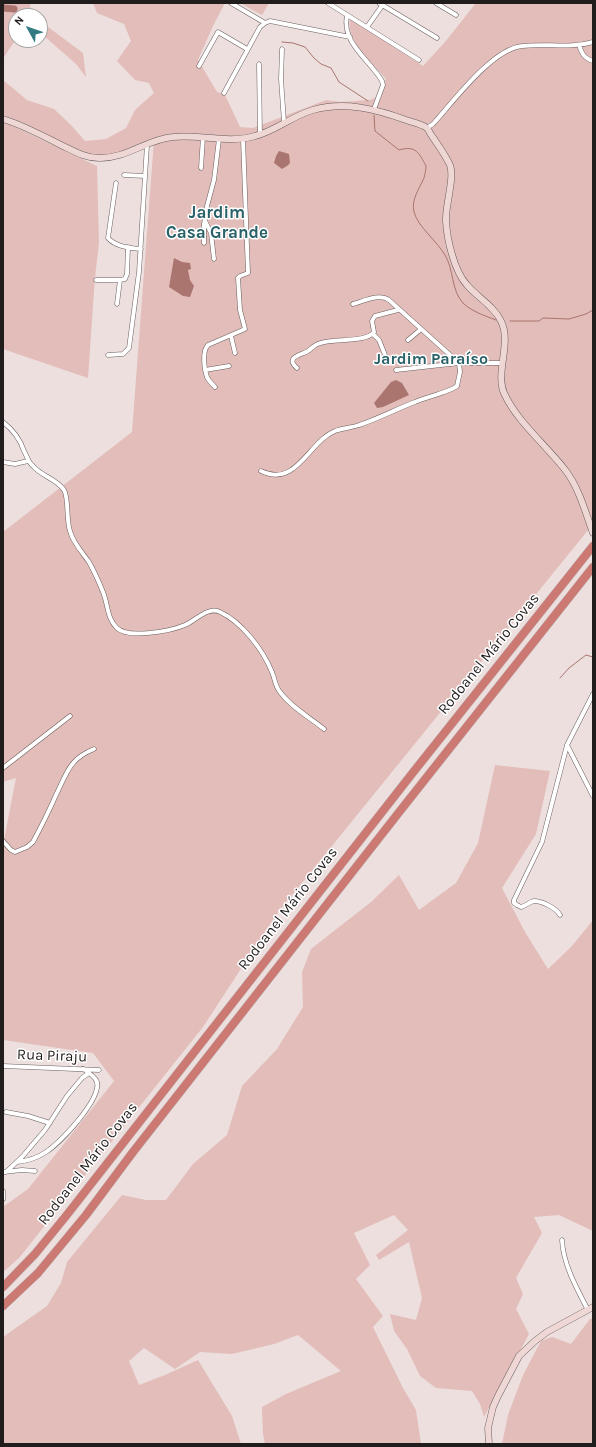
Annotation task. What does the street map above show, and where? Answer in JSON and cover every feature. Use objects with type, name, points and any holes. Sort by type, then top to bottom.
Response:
[{"type":"highway","name":"Rodoanel Mário Covas","points":[[3,1286],[35,1254],[66,1216],[416,768],[593,546]]},
{"type":"highway","name":"Rodoanel Mário Covas","points":[[3,1306],[38,1273],[86,1215],[133,1152],[593,567]]},
{"type":"main road","points":[[3,119],[84,156],[100,158],[110,158],[172,137],[243,139],[260,135],[284,122],[314,110],[347,106],[374,109],[427,128],[452,167],[452,176],[446,209],[446,223],[456,267],[460,276],[467,285],[491,308],[502,322],[505,337],[502,381],[505,394],[525,423],[568,472],[580,497],[593,533]]},
{"type":"main road","points":[[489,1444],[488,1428],[493,1407],[500,1390],[519,1356],[547,1332],[591,1309]]},
{"type":"street","points":[[231,3],[265,23]]},
{"type":"street","points":[[328,3],[419,60]]},
{"type":"street","points":[[436,3],[456,15]]},
{"type":"street","points":[[367,28],[382,4],[437,38]]},
{"type":"street","points":[[348,15],[346,24],[355,48],[382,81],[383,85],[374,109]]},
{"type":"street","points":[[224,93],[247,49],[260,27],[265,23],[270,21],[350,38]]},
{"type":"street","points":[[199,66],[218,32],[247,49]]},
{"type":"street","points":[[427,128],[433,124],[481,71],[497,57],[509,50],[523,46],[579,45],[593,42]]},
{"type":"street","points":[[579,45],[582,54],[593,61]]},
{"type":"street","points":[[282,49],[281,79],[284,122]]},
{"type":"street","points":[[259,64],[260,135]]},
{"type":"street","points":[[201,168],[203,137]]},
{"type":"street","points":[[204,243],[204,220],[214,180],[219,139]]},
{"type":"street","points":[[215,387],[207,378],[205,370],[204,356],[206,347],[245,330],[240,310],[238,278],[239,276],[248,274],[243,139]]},
{"type":"street","points":[[108,355],[123,354],[129,348],[141,249],[147,145]]},
{"type":"street","points":[[124,175],[145,176]]},
{"type":"street","points":[[116,183],[108,238],[121,246],[141,249]]},
{"type":"street","points":[[204,220],[211,233],[214,259]]},
{"type":"street","points":[[96,280],[125,279],[128,247]]},
{"type":"street","points":[[118,304],[120,280]]},
{"type":"street","points":[[261,471],[276,476],[288,472],[303,460],[328,435],[335,431],[358,426],[414,402],[457,386],[460,367],[458,364],[384,297],[353,304]]},
{"type":"street","points":[[385,355],[379,340],[373,334],[372,321],[375,316],[398,310]]},
{"type":"street","points":[[408,340],[420,330]]},
{"type":"street","points":[[297,368],[293,364],[292,360],[317,344],[326,341],[350,340],[373,334]]},
{"type":"street","points":[[230,336],[234,353]]},
{"type":"street","points":[[396,370],[458,364],[503,364]]},
{"type":"street","points":[[205,370],[229,366]]},
{"type":"street","points":[[3,422],[11,428],[24,449],[28,461],[33,467],[55,481],[64,490],[67,499],[69,529],[72,538],[89,563],[103,593],[109,615],[118,629],[126,633],[152,632],[184,626],[207,612],[214,610],[220,612],[244,630],[255,642],[272,673],[280,693],[324,729]]},
{"type":"street","points":[[3,462],[16,464],[28,461]]},
{"type":"street","points":[[560,915],[555,909],[537,902],[532,901],[521,906],[514,903],[514,900],[542,842],[567,745],[593,694]]},
{"type":"street","points":[[3,768],[70,716]]},
{"type":"street","points":[[567,745],[593,796]]},
{"type":"street","points":[[3,842],[15,852],[33,842],[56,796],[65,773],[80,756],[94,749]]},
{"type":"street","name":"Rua Piraju","points":[[3,1066],[99,1070]]},
{"type":"street","points":[[17,1162],[34,1158],[54,1147],[78,1122],[93,1097],[97,1086],[97,1082],[94,1077],[83,1069]]},
{"type":"street","points":[[4,1172],[17,1162],[50,1123],[67,1096],[82,1078],[89,1073]]},
{"type":"street","points":[[6,1112],[28,1116],[50,1123]]},
{"type":"street","points":[[4,1172],[22,1170],[35,1171]]},
{"type":"street","points":[[3,1191],[3,1199]]},
{"type":"street","points":[[562,1240],[564,1255],[578,1292],[591,1309]]},
{"type":"shaded area","points":[[3,3],[31,3],[30,8],[8,8],[8,48],[10,48],[4,57],[3,70]]},
{"type":"shaded area","points":[[93,3],[225,3],[198,60],[217,92],[225,95],[240,127],[253,128],[326,100],[340,102],[370,100],[379,96],[386,79],[356,43],[350,27],[350,19],[423,66],[445,42],[476,3],[593,3],[593,524],[276,915],[203,1027],[19,1258],[3,1272],[3,1207],[28,1189],[114,1081],[93,1053],[3,1040],[3,845],[16,778],[3,782],[3,532],[132,432],[154,140],[109,156],[91,156],[3,115],[3,80],[27,100],[54,109],[85,141],[106,139],[126,128],[135,110],[154,93],[149,83],[135,80],[117,61],[131,41],[124,24],[97,13]]},
{"type":"shaded area","points":[[240,3],[269,3],[262,15]]},
{"type":"shaded area","points":[[48,27],[83,53],[86,77],[76,64],[48,39]]},
{"type":"shaded area","points":[[3,121],[97,166],[99,243],[95,277],[88,378],[3,349]]},
{"type":"shaded area","points":[[279,151],[289,154],[290,163],[282,169],[274,163]]},
{"type":"shaded area","points":[[174,258],[182,262],[190,263],[191,269],[188,270],[190,280],[194,286],[190,297],[183,296],[169,287]]},
{"type":"shaded area","points":[[396,380],[402,383],[409,395],[383,407],[377,408],[374,403],[391,382]]},
{"type":"shaded area","points":[[495,765],[550,771],[536,834],[502,888],[525,932],[548,969],[572,946],[593,920],[593,1231],[559,1215],[534,1217],[542,1233],[516,1278],[523,1294],[516,1309],[529,1334],[484,1417],[480,1404],[472,1391],[436,1388],[420,1376],[407,1349],[394,1331],[390,1314],[416,1320],[422,1298],[409,1242],[379,1260],[376,1255],[408,1230],[394,1215],[354,1233],[370,1265],[356,1279],[383,1316],[373,1327],[403,1388],[416,1410],[421,1444],[265,1444],[262,1407],[286,1394],[341,1371],[298,1335],[274,1344],[232,1354],[200,1352],[175,1369],[144,1348],[129,1361],[139,1385],[198,1360],[232,1416],[241,1444],[3,1444],[3,1337],[47,1306],[61,1283],[67,1262],[122,1195],[146,1200],[166,1200],[193,1164],[227,1135],[242,1086],[277,1049],[303,1007],[302,972],[311,949],[371,902],[399,875],[419,910],[456,883],[478,843]]},
{"type":"shaded area","points":[[593,1318],[593,1444],[502,1444],[508,1415],[523,1375],[541,1341],[552,1337],[571,1344],[590,1319]]},
{"type":"waterway","points":[[3,8],[8,8]]},
{"type":"waterway","points":[[282,42],[293,43],[305,47],[321,64],[331,68],[339,82],[368,101]]},
{"type":"waterway","points":[[374,115],[375,131],[399,150],[413,149],[416,151],[426,166],[424,178],[418,190],[413,208],[416,218],[423,229],[445,255],[459,298],[463,303],[478,313],[496,320]]},
{"type":"waterway","points":[[510,321],[539,321],[543,318],[569,319],[586,314],[593,310]]},
{"type":"waterway","points":[[560,678],[569,668],[586,655],[593,657]]},
{"type":"district","name":"Jardim Casa Grande","points":[[217,223]]},
{"type":"district","name":"Jardim Paraíso","points":[[431,359]]}]
